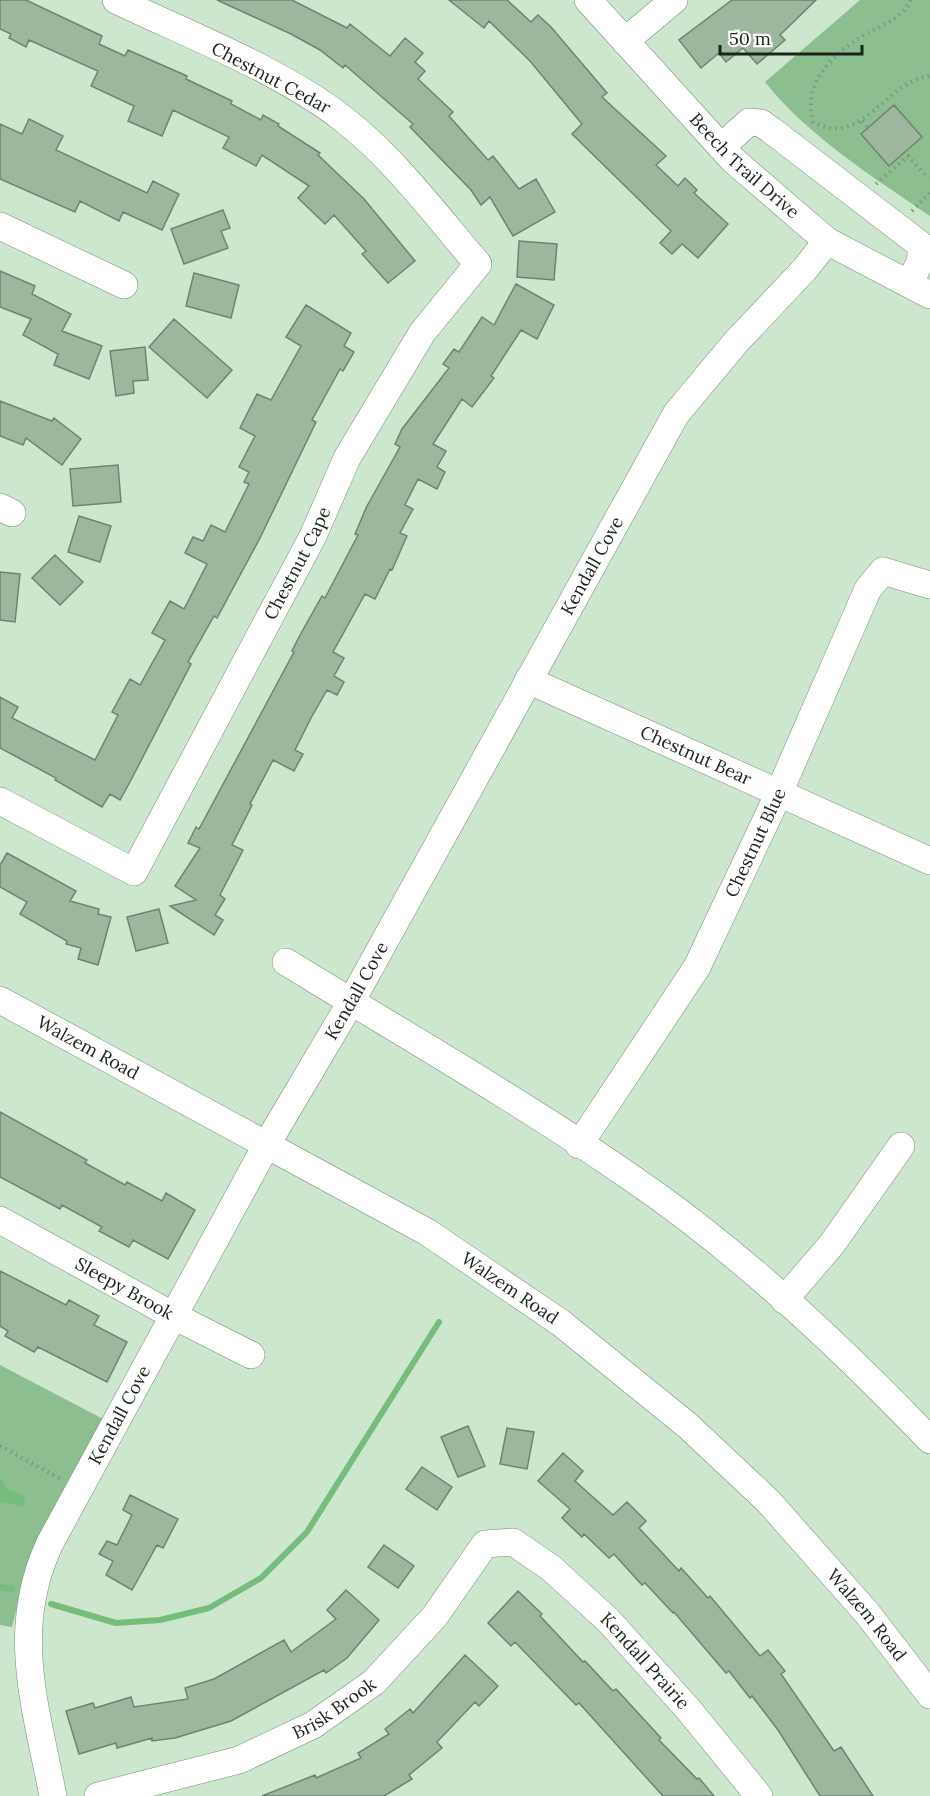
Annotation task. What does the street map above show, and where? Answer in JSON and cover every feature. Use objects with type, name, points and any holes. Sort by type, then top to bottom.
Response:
[{"type":"street","name":"Chestnut Cedar","points":[[116,0],[271,74],[342,117],[402,174],[478,264]]},
{"type":"street","name":"Beech Trail Drive","points":[[588,0],[721,147],[827,241],[919,289]]},
{"type":"street","points":[[625,41],[674,0]]},
{"type":"street","points":[[721,147],[749,122],[761,123],[922,246],[919,289]]},
{"type":"street","points":[[0,226],[124,285]]},
{"type":"street","name":"Kendall Cove","points":[[53,1796],[27,1661],[33,1588],[50,1543],[172,1315],[267,1144],[351,1002],[676,414],[736,342],[806,269],[827,241]]},
{"type":"street","name":"Chestnut Cape","points":[[0,801],[134,872],[313,536],[347,458],[423,333],[478,264]]},
{"type":"street","name":"Chestnut Blue","points":[[579,1145],[697,967],[778,795],[868,589],[883,571],[930,585]]},
{"type":"street","name":"Chestnut Bear","points":[[528,680],[778,795],[930,861]]},
{"type":"street","points":[[286,962],[634,1179],[742,1263],[784,1300],[930,1440]]},
{"type":"street","name":"Walzem Road","points":[[0,1000],[427,1232],[561,1323],[687,1425],[768,1501],[824,1561],[930,1695]]},
{"type":"street","points":[[784,1300],[831,1244],[901,1146]]},
{"type":"street","name":"Sleepy Brook","points":[[0,1220],[172,1315],[251,1354]]},
{"type":"street","name":"Brisk Brook","points":[[98,1796],[239,1761],[313,1725],[375,1682],[435,1617],[485,1544],[513,1542]]},
{"type":"street","name":"Kendall Prairie","points":[[513,1542],[551,1568],[609,1621],[688,1709],[759,1796]]},
{"type":"path","points":[[911,0],[897,18],[860,38],[838,55],[814,83],[810,99],[813,122],[834,128],[851,126],[862,121],[901,87],[916,78],[930,76]]},
{"type":"path","points":[[862,121],[868,128]]},
{"type":"path","points":[[859,199],[906,154],[928,178]]},
{"type":"path","points":[[0,1446],[67,1482]]},
{"type":"shaded area","points":[[860,0],[930,0],[930,216],[864,171],[801,121],[765,82]]},
{"type":"shaded area","points":[[0,1365],[103,1419],[21,1590],[12,1627],[0,1625]]},
{"type":"shaded area","points":[[0,1478],[7,1489],[25,1496],[23,1507],[4,1502],[0,1505]]},
{"type":"building","points":[[0,0],[26,0],[102,36],[99,44],[125,56],[128,50],[187,76],[186,79],[232,101],[231,104],[261,120],[263,115],[279,124],[278,126],[320,153],[318,155],[364,199],[415,261],[388,283],[362,254],[366,251],[334,215],[325,224],[298,198],[309,186],[262,155],[256,166],[223,148],[229,137],[173,110],[162,136],[128,121],[134,106],[91,86],[98,71],[29,40],[26,47],[9,38],[11,34],[0,29]]},
{"type":"building","points":[[217,0],[292,0],[347,28],[350,24],[390,56],[405,38],[423,53],[415,62],[425,71],[418,79],[453,112],[449,116],[488,160],[493,156],[519,189],[536,179],[555,212],[513,236],[490,197],[481,205],[471,190],[410,127],[413,124],[345,65],[343,68],[320,50],[291,34]]},
{"type":"building","points":[[449,0],[507,0],[531,22],[538,15],[551,27],[607,93],[602,97],[666,156],[656,165],[678,186],[685,178],[697,190],[694,193],[728,224],[698,258],[682,244],[672,254],[660,243],[671,231],[572,134],[582,124],[530,61],[489,21],[484,28]]},
{"type":"building","points":[[732,0],[816,0],[780,35],[785,40],[757,64],[743,48],[726,62],[719,53],[701,68],[679,40]]},
{"type":"building","points":[[894,105],[922,137],[889,166],[861,134]]},
{"type":"building","points":[[29,119],[63,136],[56,150],[147,193],[153,181],[179,194],[162,230],[123,212],[119,221],[80,201],[75,212],[0,179],[0,124],[22,134]]},
{"type":"building","points":[[223,210],[230,228],[221,231],[228,248],[184,264],[171,229]]},
{"type":"building","points":[[519,241],[557,244],[554,280],[517,277]]},
{"type":"building","points":[[0,271],[35,286],[32,294],[71,314],[62,331],[102,346],[89,379],[54,365],[58,354],[23,335],[31,319],[0,307]]},
{"type":"building","points":[[194,273],[239,285],[231,318],[186,306]]},
{"type":"building","points":[[516,284],[554,305],[537,339],[521,330],[491,376],[494,378],[472,407],[462,399],[433,444],[446,451],[437,467],[445,472],[437,489],[418,479],[405,505],[413,509],[400,533],[407,536],[392,570],[390,569],[375,599],[365,594],[333,652],[344,658],[334,676],[344,682],[337,695],[327,690],[311,718],[295,750],[303,754],[294,771],[273,760],[250,804],[252,805],[232,845],[243,850],[220,895],[225,899],[215,915],[223,920],[214,935],[170,906],[196,900],[175,886],[200,848],[188,843],[196,827],[199,829],[294,652],[292,651],[300,635],[322,596],[325,598],[358,535],[355,534],[367,506],[400,447],[395,444],[402,429],[449,368],[443,364],[454,349],[459,352],[482,317],[494,325]]},
{"type":"building","points":[[306,305],[351,333],[344,346],[354,352],[343,371],[340,369],[312,420],[316,422],[260,538],[217,618],[214,616],[188,662],[191,664],[120,800],[110,794],[102,807],[55,780],[56,778],[0,748],[0,697],[18,707],[12,718],[95,760],[118,715],[112,712],[130,679],[140,685],[165,640],[152,633],[170,601],[184,609],[207,564],[185,553],[193,537],[203,541],[211,525],[225,532],[249,484],[244,482],[249,472],[239,467],[255,436],[240,428],[257,394],[271,400],[301,346],[286,337]]},
{"type":"building","points":[[174,319],[232,370],[207,398],[149,347]]},
{"type":"building","points":[[145,347],[148,380],[133,381],[134,393],[116,396],[110,351]]},
{"type":"building","points":[[0,401],[52,421],[54,418],[81,439],[62,465],[26,438],[23,445],[0,436]]},
{"type":"building","points":[[118,465],[121,502],[73,506],[70,469]]},
{"type":"building","points":[[79,516],[111,526],[100,562],[68,552]]},
{"type":"building","points":[[55,555],[83,582],[60,605],[32,578]]},
{"type":"building","points":[[0,572],[20,574],[15,622],[0,620]]},
{"type":"building","points":[[7,853],[76,891],[70,901],[99,909],[98,914],[111,917],[98,965],[78,959],[81,948],[66,944],[67,941],[20,914],[27,902],[0,887],[0,865]]},
{"type":"building","points":[[159,909],[168,943],[136,951],[127,917]]},
{"type":"building","points":[[0,1112],[87,1160],[85,1163],[125,1185],[127,1182],[162,1201],[166,1193],[195,1210],[168,1259],[133,1240],[129,1247],[99,1231],[102,1227],[62,1205],[60,1209],[0,1177]]},
{"type":"building","points":[[0,1271],[66,1305],[69,1300],[99,1316],[94,1325],[127,1342],[107,1382],[38,1347],[34,1352],[5,1336],[8,1331],[0,1326]]},
{"type":"building","points":[[468,1426],[485,1466],[458,1477],[441,1437]]},
{"type":"building","points":[[507,1428],[534,1432],[527,1469],[500,1464]]},
{"type":"building","points":[[563,1453],[583,1471],[575,1481],[613,1515],[627,1502],[646,1521],[639,1528],[679,1571],[681,1568],[708,1598],[710,1596],[760,1656],[768,1650],[785,1671],[781,1674],[834,1751],[841,1747],[873,1796],[820,1796],[778,1730],[729,1671],[726,1673],[674,1612],[645,1583],[642,1585],[614,1554],[609,1558],[584,1534],[582,1537],[562,1518],[570,1509],[538,1481]]},
{"type":"building","points":[[422,1467],[452,1487],[437,1510],[406,1489]]},
{"type":"building","points":[[130,1495],[178,1519],[163,1548],[157,1545],[132,1590],[106,1575],[113,1561],[99,1554],[107,1541],[117,1545],[132,1515],[123,1510]]},
{"type":"building","points":[[384,1545],[414,1566],[398,1588],[368,1567]]},
{"type":"building","points":[[346,1590],[379,1620],[347,1658],[326,1673],[324,1670],[231,1721],[175,1738],[152,1741],[152,1738],[117,1748],[116,1743],[79,1754],[66,1711],[93,1703],[95,1708],[131,1697],[134,1707],[188,1699],[185,1688],[214,1679],[284,1640],[291,1652],[336,1619],[327,1610]]},
{"type":"building","points":[[518,1591],[542,1614],[540,1616],[583,1662],[585,1661],[613,1691],[616,1689],[661,1738],[659,1740],[697,1779],[699,1778],[714,1796],[663,1796],[579,1703],[576,1705],[515,1642],[511,1646],[488,1623]]},
{"type":"building","points":[[465,1655],[498,1686],[479,1706],[475,1702],[437,1742],[442,1748],[409,1775],[412,1779],[384,1796],[262,1796],[315,1775],[316,1778],[361,1758],[358,1753],[389,1734],[385,1729],[410,1709],[413,1713]]},
{"type":"waterway","points":[[51,1604],[116,1623],[160,1620],[209,1608],[261,1578],[307,1532],[439,1322]]},
{"type":"waterway","points":[[0,1587],[12,1589]]}]
